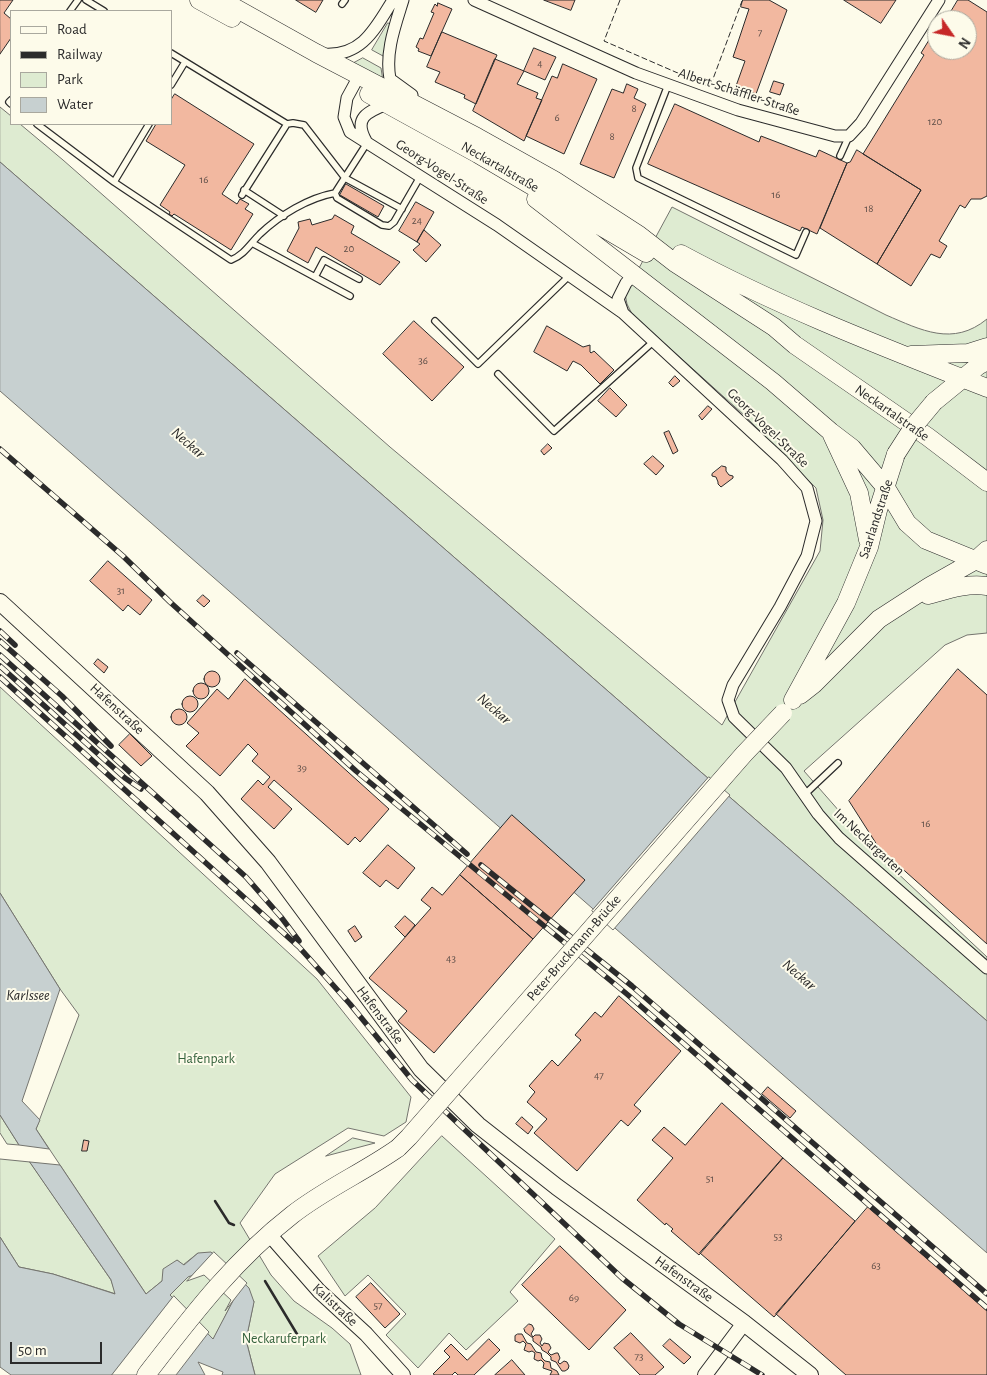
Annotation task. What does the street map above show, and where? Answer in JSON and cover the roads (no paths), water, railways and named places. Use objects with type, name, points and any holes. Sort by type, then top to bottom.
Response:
[{"type":"main road","name":"Neckartalstraße","points":[[199,0],[357,81],[477,136],[554,180],[640,235],[675,263],[774,327],[795,345],[928,437],[987,482]]},
{"type":"main road","name":"Neckartalstraße","points":[[221,0],[316,53],[387,104],[478,154],[640,249],[766,330],[795,345]]},
{"type":"main road","points":[[478,154],[772,382],[852,448],[886,488],[907,523],[926,540],[983,558]]},
{"type":"main road","points":[[640,235],[663,244],[762,295],[902,355],[987,388]]},
{"type":"main road","points":[[902,355],[968,353],[987,347]]},
{"type":"main road","name":"Saarlandstraße","points":[[788,707],[846,603],[869,547],[878,510],[896,454],[914,426],[934,402],[987,361]]},
{"type":"main road","points":[[831,432],[859,493],[869,547]]},
{"type":"main road","points":[[788,707],[814,684],[879,619],[908,600],[983,558]]},
{"type":"main road","points":[[908,600],[975,584],[987,586]]},
{"type":"main road","name":"Hafenstraße","points":[[0,602],[207,793],[268,862],[421,1069],[478,1124],[557,1187],[744,1323],[810,1375]]},
{"type":"main road","name":"Peter-Bruckmann-Brücke","points":[[146,1375],[218,1285],[268,1234],[314,1198],[398,1148],[744,754],[788,707]]},
{"type":"street","points":[[316,53],[334,55],[356,48],[372,33],[394,0]]},
{"type":"street","points":[[403,0],[391,38],[388,65],[390,79],[477,136]]},
{"type":"street","name":"Albert-Schäffler-Straße","points":[[474,0],[668,85],[738,110],[798,127],[835,136],[849,136]]},
{"type":"street","points":[[849,136],[861,123],[939,0]]},
{"type":"street","name":"Georg-Vogel-Straße","points":[[357,81],[347,98],[344,117],[350,132],[421,175],[570,275],[623,314],[782,460],[808,488],[816,521],[807,556],[780,607],[733,684],[728,700]]},
{"type":"street","points":[[367,143],[360,132],[362,120],[369,111],[387,104]]},
{"type":"street","points":[[623,314],[618,299],[626,283],[634,274]]},
{"type":"street","name":"Im Neckargarten","points":[[728,700],[734,717],[786,768],[804,795],[839,838],[987,968]]},
{"type":"street","name":"Kalistraße","points":[[268,1234],[308,1279],[366,1334],[403,1375]]},
{"type":"street","points":[[705,1375],[744,1323]]},
{"type":"lane","points":[[86,0],[102,10]]},
{"type":"lane","points":[[172,54],[287,124],[294,123],[304,126],[345,178],[402,209]]},
{"type":"lane","points":[[172,84],[185,62]]},
{"type":"lane","points":[[668,85],[636,168],[638,178],[796,255],[806,232]]},
{"type":"lane","points":[[284,216],[243,192],[287,124]]},
{"type":"lane","points":[[39,125],[114,182],[231,260],[239,257],[261,234],[284,216],[319,196],[335,193],[367,143]]},
{"type":"lane","points":[[114,182],[148,125]]},
{"type":"lane","points":[[840,156],[849,136]]},
{"type":"lane","points":[[335,193],[337,198],[382,225],[389,226],[394,222],[421,175]]},
{"type":"lane","points":[[252,243],[350,296]]},
{"type":"lane","points":[[315,277],[324,260],[359,279]]},
{"type":"lane","points":[[435,321],[478,364],[570,275]]},
{"type":"lane","points":[[498,374],[554,431],[654,341]]},
{"type":"lane","points":[[804,795],[838,763]]},
{"type":"water","name":"Neckar","points":[[0,162],[987,1021],[987,1253],[0,391]]},
{"type":"water","name":"Karlssee","points":[[0,893],[60,989],[22,1101],[40,1120],[36,1129],[49,1149],[19,1145],[0,1115]]},
{"type":"water","points":[[30,1162],[60,1165],[146,1294],[162,1281],[163,1269],[177,1260],[184,1265],[198,1253],[211,1252],[249,1288],[254,1302],[246,1340],[255,1375],[222,1375],[223,1372],[198,1362],[205,1375],[11,1375],[0,1367],[0,1237],[19,1267],[53,1274],[115,1294],[111,1280]],"holes":[[[205,1272],[234,1299],[213,1339],[170,1295],[188,1277]]]},
{"type":"railway","points":[[0,449],[123,556],[170,602],[356,771],[628,995],[987,1308]]},
{"type":"railway","points":[[0,631],[15,645]]},
{"type":"railway","points":[[0,641],[62,696],[111,746]]},
{"type":"railway","points":[[237,653],[467,854]]},
{"type":"railway","points":[[0,655],[246,877],[299,941]]},
{"type":"railway","points":[[0,666],[125,778],[141,789]]},
{"type":"railway","points":[[0,677],[299,947],[350,1004],[412,1080],[622,1278],[679,1324],[762,1375]]},
{"type":"railway","points":[[481,865],[632,986],[987,1294]]},
{"type":"park label","name":"Hafenpark","points":[[206,1059]]},
{"type":"park label","name":"Neckaruferpark","points":[[284,1339]]}]
